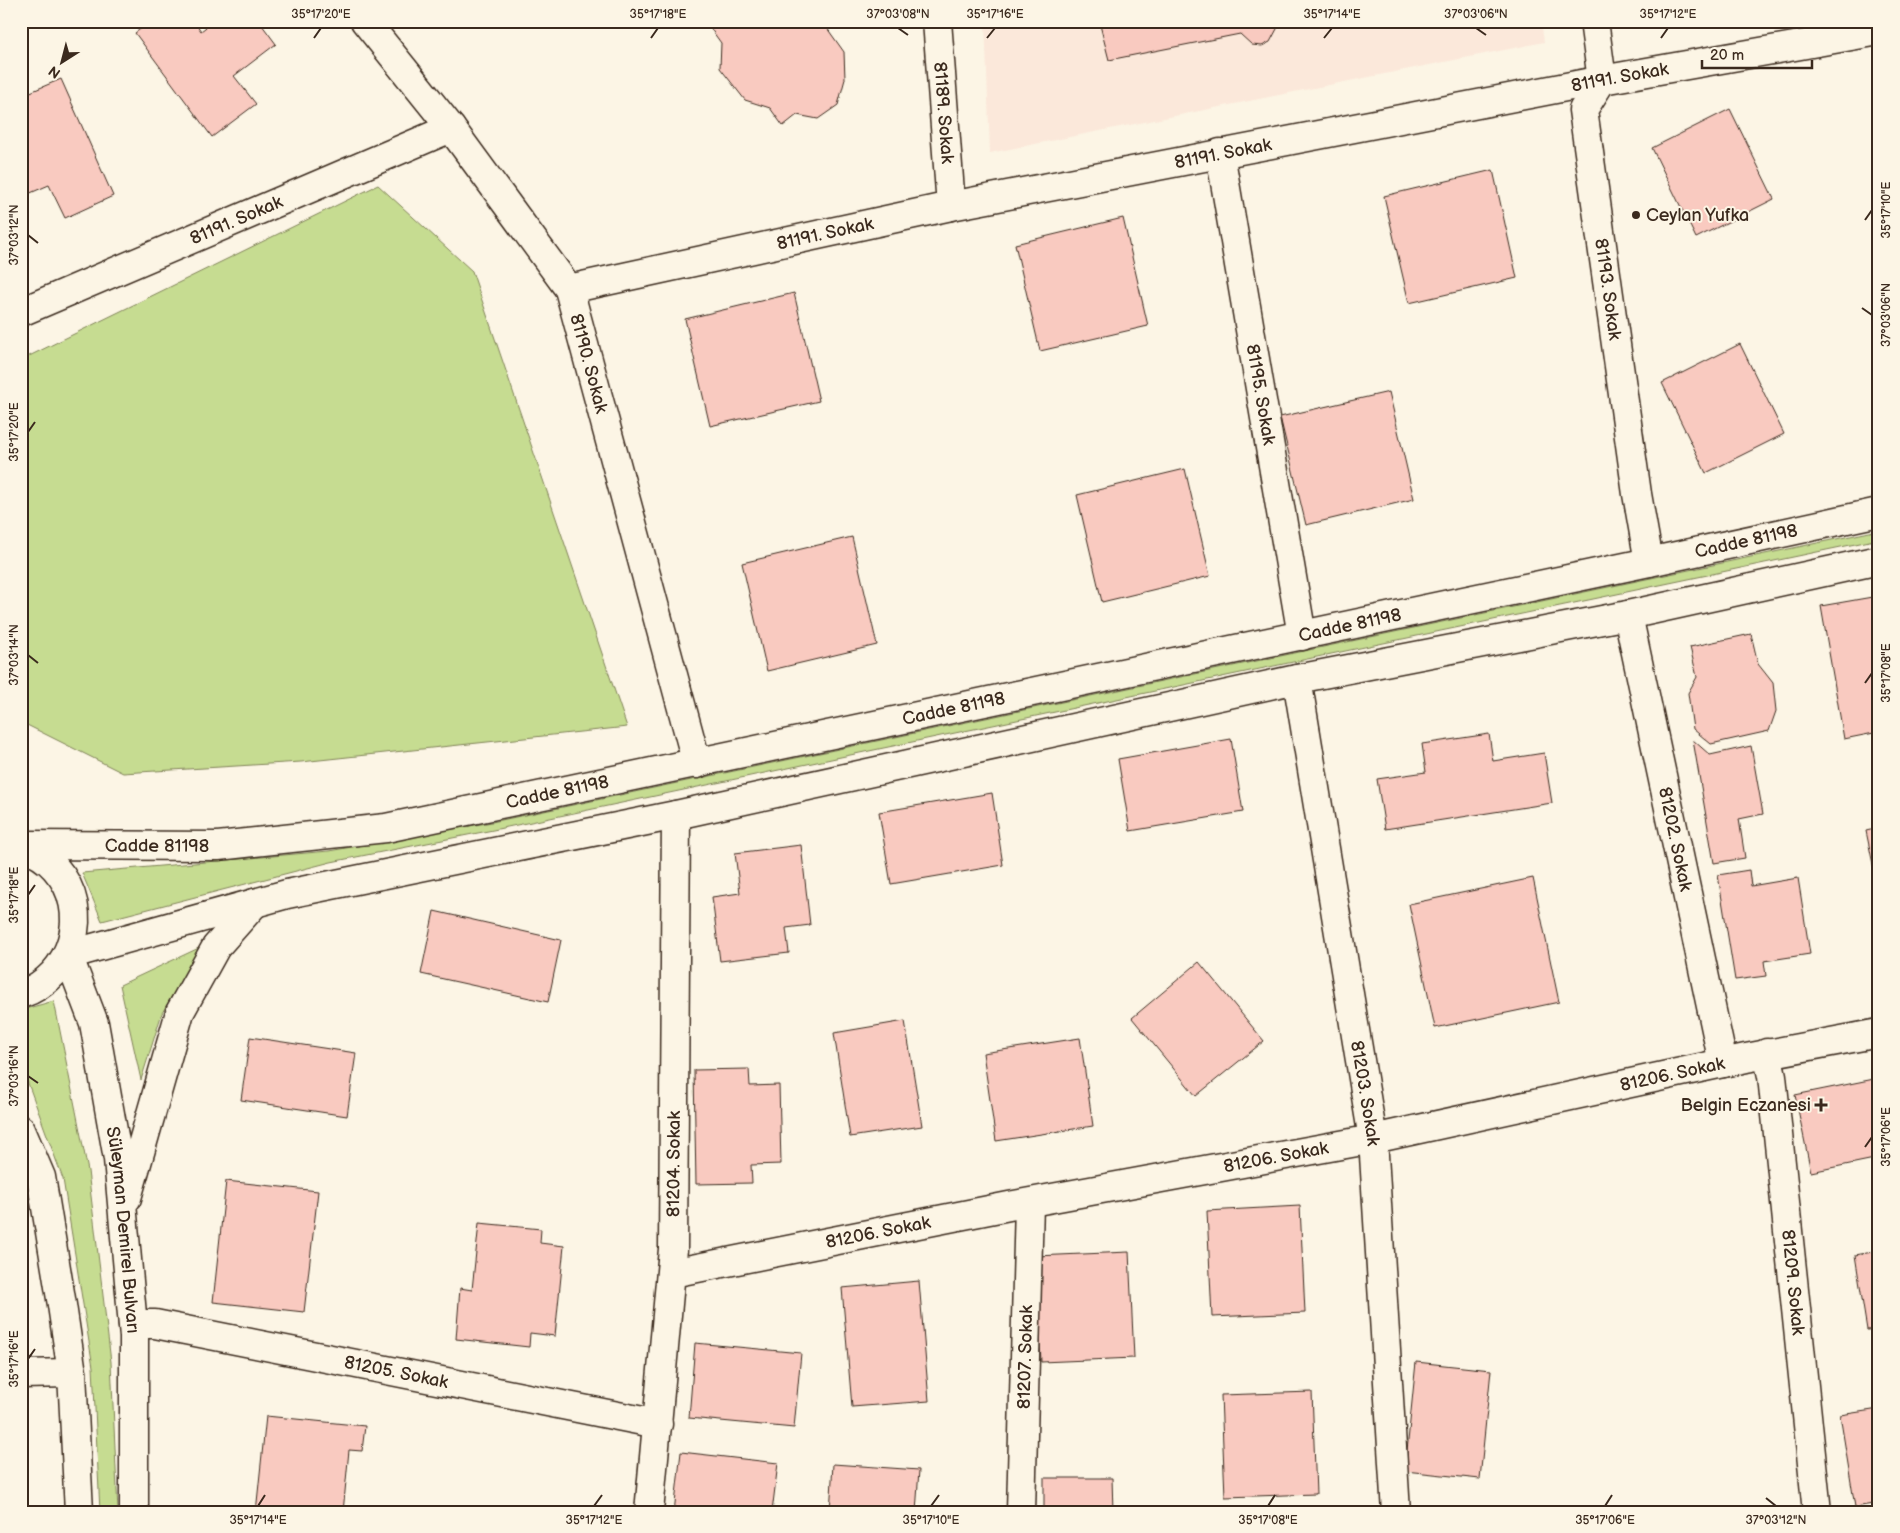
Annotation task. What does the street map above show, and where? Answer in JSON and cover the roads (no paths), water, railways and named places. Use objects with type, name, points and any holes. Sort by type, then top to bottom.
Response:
[{"type":"street","name":"81190. Sokak","points":[[365,21],[451,128],[568,289],[697,764]]},
{"type":"street","name":"81189. Sokak","points":[[937,21],[951,206]]},
{"type":"street","points":[[1594,21],[1602,80]]},
{"type":"street","name":"81191. Sokak","points":[[568,289],[951,206],[1220,153],[1602,80],[1879,31]]},
{"type":"street","name":"81193. Sokak","points":[[1602,80],[1582,110],[1637,494],[1649,562]]},
{"type":"street","name":"81191. Sokak","points":[[21,312],[451,128]]},
{"type":"street","name":"81195. Sokak","points":[[1220,153],[1302,636]]},
{"type":"street","name":"Cadde 81198","points":[[21,845],[218,846],[386,828],[1302,636],[1879,512]]},
{"type":"street","points":[[68,955],[297,892],[676,815],[1297,679],[1628,615],[1879,560]]},
{"type":"street","name":"81202. Sokak","points":[[1628,615],[1723,1063]]},
{"type":"street","name":"81203. Sokak","points":[[1297,679],[1373,1139],[1396,1512]]},
{"type":"street","name":"81204. Sokak","points":[[649,1512],[672,1273],[676,815]]},
{"type":"street","points":[[21,845],[39,854],[56,868],[69,888],[75,910],[74,933],[68,955],[53,975],[33,990],[21,994]]},
{"type":"street","points":[[123,1212],[180,1012],[216,947],[255,903]]},
{"type":"street","name":"Süleyman Demirel Bulvarı","points":[[68,955],[94,1023],[118,1159],[133,1324],[134,1512]]},
{"type":"street","name":"81206. Sokak","points":[[672,1273],[1029,1203],[1373,1139],[1723,1063],[1879,1033]]},
{"type":"street","name":"81209. Sokak","points":[[1767,1054],[1772,1076],[1817,1512]]},
{"type":"street","points":[[21,1130],[41,1177],[72,1373],[79,1512]]},
{"type":"street","name":"81207. Sokak","points":[[1021,1512],[1029,1203]]},
{"type":"street","name":"81205. Sokak","points":[[133,1324],[155,1324],[658,1424]]},
{"type":"street","points":[[21,1374],[72,1373]]},
{"type":"place","name":"Ceylan Yufka","points":[[1636,215]]},
{"type":"place","name":"Belgin Eczanesi","points":[[1821,1105]]}]
